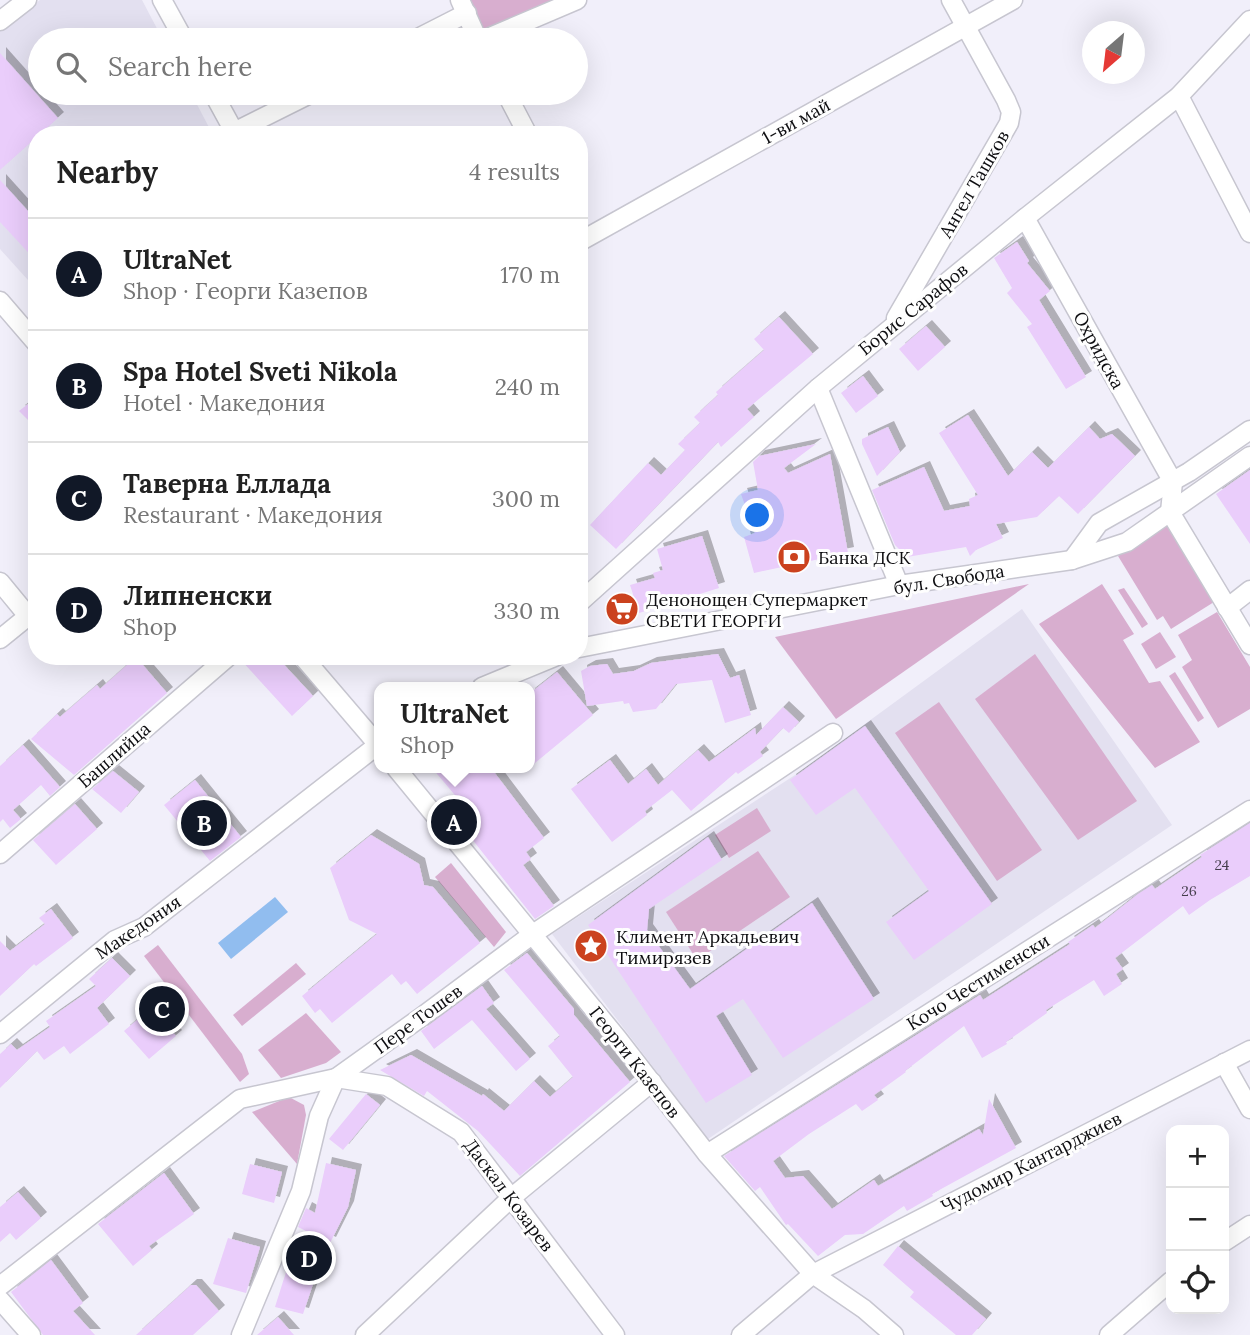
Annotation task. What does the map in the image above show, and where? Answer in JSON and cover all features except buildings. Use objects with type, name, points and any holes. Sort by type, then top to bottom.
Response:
[{"type":"street","points":[[0,21],[27,0]]},
{"type":"street","points":[[162,0],[177,28]]},
{"type":"street","points":[[510,28],[577,0]]},
{"type":"street","name":"Ангел Ташков","points":[[890,327],[1009,123],[1011,112],[1006,100],[951,0]]},
{"type":"street","name":"1-ви май","points":[[588,234],[1013,0]]},
{"type":"street","points":[[432,28],[464,7],[475,28]]},
{"type":"street","name":"Борис Сарафов","points":[[588,595],[818,388],[890,327],[1179,96],[1250,20]]},
{"type":"street","points":[[1179,96],[1250,233]]},
{"type":"street","points":[[219,105],[231,126]]},
{"type":"street","points":[[250,126],[289,105]]},
{"type":"street","points":[[512,105],[523,126]]},
{"type":"street","name":"Охридска","points":[[1026,218],[1173,482]]},
{"type":"street","points":[[0,301],[28,334]]},
{"type":"street","points":[[818,388],[899,585]]},
{"type":"street","points":[[1072,560],[1099,523],[1173,482],[1250,430]]},
{"type":"street","name":"бул. Свобода","points":[[588,647],[899,585],[1072,560],[1128,542],[1250,456]]},
{"type":"street","points":[[1173,482],[1170,512],[1250,645]]},
{"type":"street","points":[[0,582],[28,608]]},
{"type":"street","points":[[1227,608],[1250,590]]},
{"type":"street","points":[[0,639],[28,615]]},
{"type":"street","name":"Башлийца","points":[[0,854],[219,665]]},
{"type":"street","points":[[310,665],[374,740]]},
{"type":"street","points":[[494,682],[535,665]]},
{"type":"street","name":"Пере Тошев","points":[[0,1286],[240,1099],[335,1077],[533,934],[833,733]]},
{"type":"street","name":"Македония","points":[[0,1034],[115,940],[144,927],[374,748]]},
{"type":"street","name":"Георги Казепов","points":[[400,773],[533,934],[707,1154],[813,1274],[864,1309],[894,1335]]},
{"type":"street","name":"Кочо Честименски","points":[[707,1154],[1250,810]]},
{"type":"street","name":"Чудомир Кантарджиев","points":[[741,1335],[813,1274],[1250,1050]]},
{"type":"street","points":[[1224,1063],[1250,1109]]},
{"type":"street","points":[[241,1335],[301,1191],[319,1116],[335,1077]]},
{"type":"street","name":"Даскал Козарев","points":[[335,1077],[387,1086],[461,1132],[615,1335]]},
{"type":"street","points":[[365,1335],[511,1198],[652,1082]]},
{"type":"street","points":[[1229,1239],[1250,1225]]},
{"type":"street","points":[[1109,1335],[1166,1285]]},
{"type":"street","points":[[0,1300],[30,1335]]},
{"type":"shaded area","points":[[40,0],[142,0],[157,28],[28,28],[28,105],[197,105],[208,126],[28,126],[28,280],[0,249],[0,31]]},
{"type":"shaded area","points":[[470,0],[563,0],[496,28],[482,28]]},
{"type":"shaded area","points":[[1167,526],[1214,602],[1171,629],[1163,616],[1157,620],[1118,556]]},
{"type":"shaded area","points":[[1029,584],[836,719],[775,637]]},
{"type":"shaded area","points":[[1102,584],[1134,634],[1123,640],[1149,683],[1160,681],[1200,742],[1155,768],[1039,624]]},
{"type":"shaded area","points":[[1124,588],[1148,624],[1142,628],[1118,590]]},
{"type":"shaded area","points":[[1022,609],[1172,825],[708,1139],[552,934],[798,773]]},
{"type":"shaded area","points":[[1217,612],[1250,667],[1250,709],[1218,728],[1182,667],[1192,660],[1178,635]]},
{"type":"shaded area","points":[[1160,632],[1176,657],[1156,669],[1141,644]]},
{"type":"shaded area","points":[[1035,654],[1137,801],[1078,840],[975,699]]},
{"type":"shaded area","points":[[1175,672],[1204,718],[1198,722],[1169,676]]},
{"type":"shaded area","points":[[939,702],[1042,850],[997,881],[895,733]]},
{"type":"shaded area","points":[[757,808],[771,831],[729,858],[715,835]]},
{"type":"shaded area","points":[[758,851],[790,897],[697,960],[666,912]]},
{"type":"shaded area","points":[[451,863],[506,932],[494,947],[435,877]]},
{"type":"shaded area","points":[[158,945],[242,1054],[249,1074],[240,1082],[144,956]]},
{"type":"shaded area","points":[[296,963],[306,974],[242,1026],[233,1015]]},
{"type":"shaded area","points":[[306,1013],[341,1052],[326,1063],[281,1078],[258,1050]]},
{"type":"shaded area","points":[[289,1097],[304,1105],[306,1115],[297,1164],[252,1112]]},
{"type":"water","points":[[275,897],[288,912],[231,959],[218,943]]},
{"type":"place","name":"Банка ДСК","points":[[794,557]]},
{"type":"place","name":"Денонощен Супермаркет СВЕТИ ГЕОРГИ","points":[[622,609]]},
{"type":"place","name":"UltraNet","points":[[454,822]]},
{"type":"place","name":"Spa Hotel Sveti Nikola","points":[[204,823]]},
{"type":"place","name":"Климент Аркадьевич Тимирязев","points":[[591,946]]},
{"type":"place","name":"Таверна Еллада","points":[[162,1009]]},
{"type":"place","name":"Липненски","points":[[309,1258]]}]
